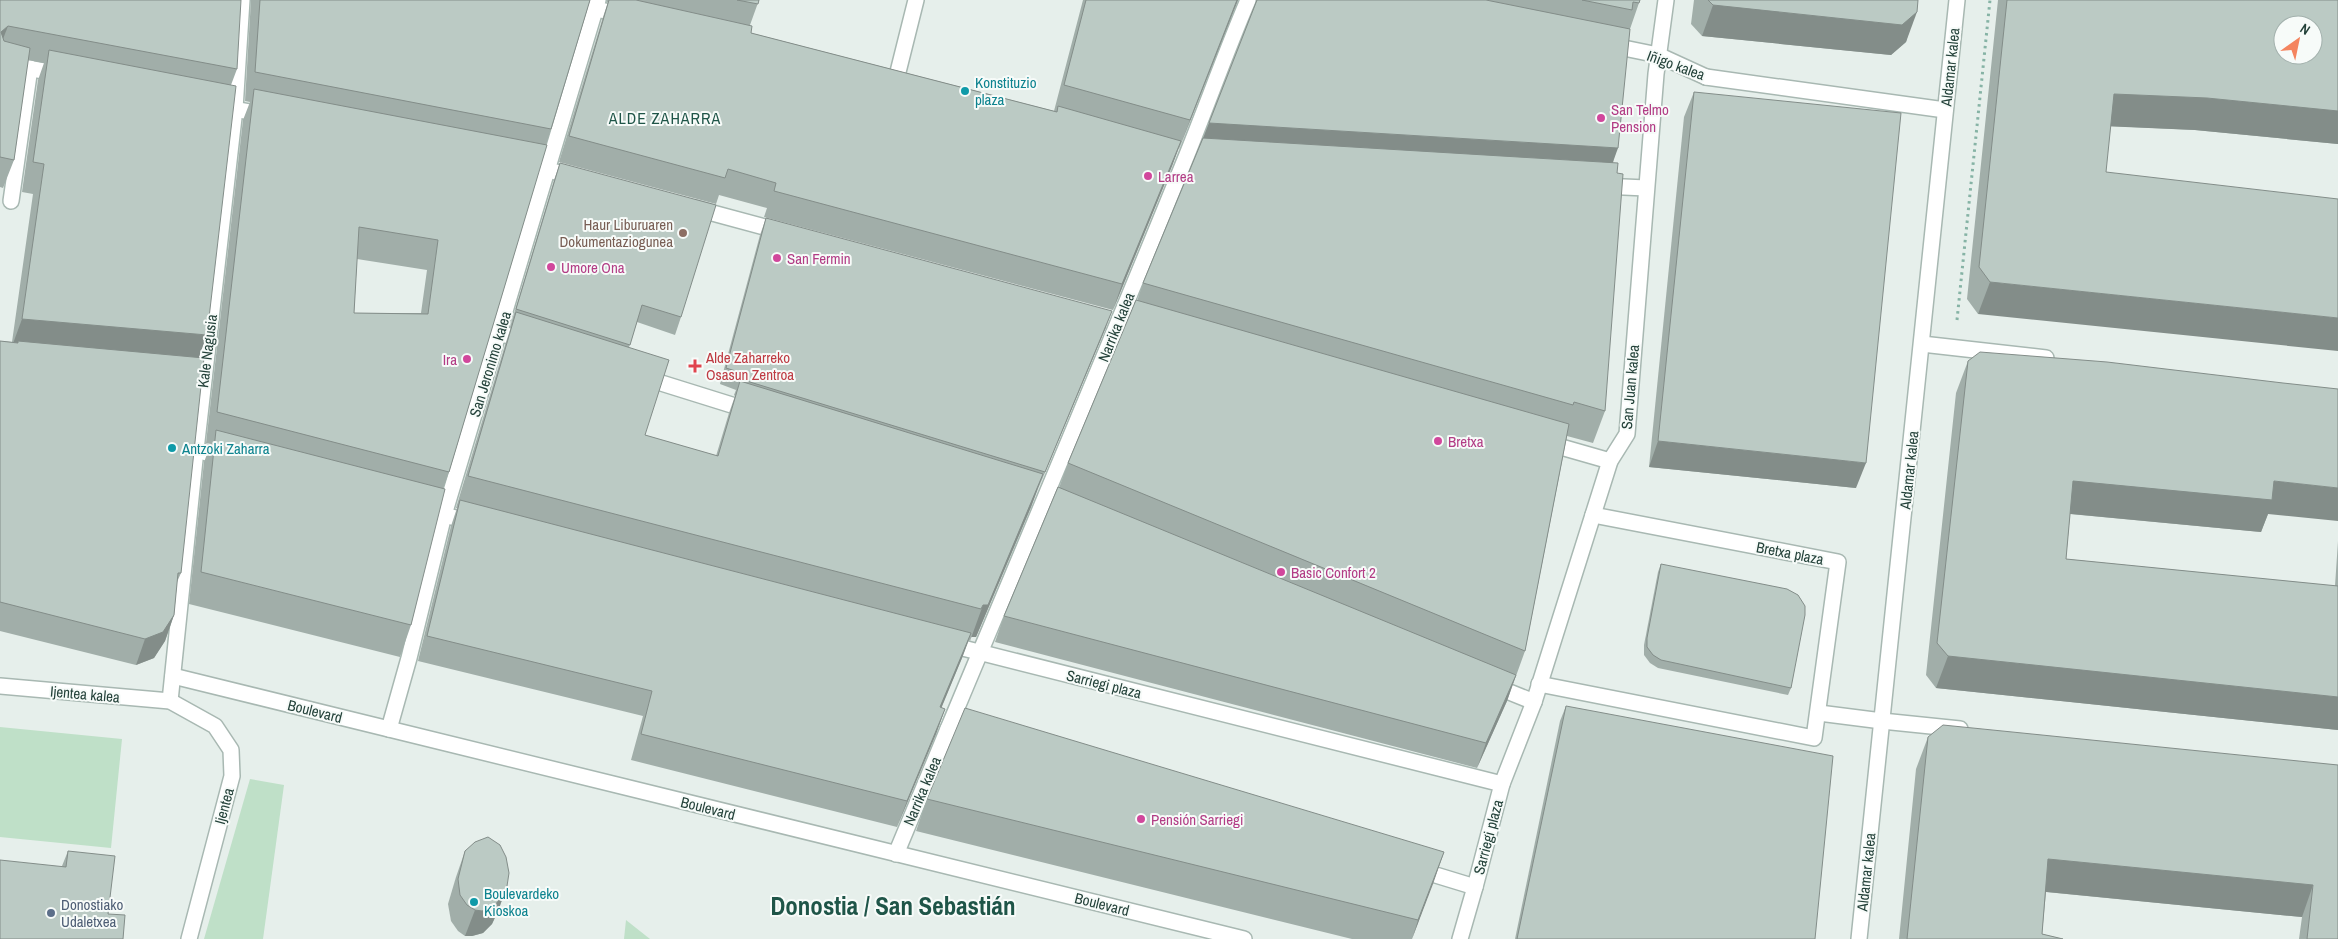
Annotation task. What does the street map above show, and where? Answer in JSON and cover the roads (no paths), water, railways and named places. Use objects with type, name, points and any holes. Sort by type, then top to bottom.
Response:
[{"type":"street","name":"Kale Nagusia","points":[[170,701],[196,450],[235,109],[242,0]]},
{"type":"street","points":[[896,80],[916,0]]},
{"type":"street","name":"Narrika kalea","points":[[980,653],[1050,503],[1113,320],[1185,160],[1223,58],[1248,0]]},
{"type":"street","name":"San Juan kalea","points":[[1502,784],[1534,702],[1610,461],[1627,434],[1646,188],[1658,55],[1666,0]]},
{"type":"street","name":"Aldamar kalea","points":[[1859,939],[1957,0]]},
{"type":"street","points":[[597,4],[642,19]]},
{"type":"street","name":"San Jeronimo kalea","points":[[389,729],[409,658],[444,515],[597,4]]},
{"type":"street","name":"Iñigo kalea","points":[[1591,42],[1658,55],[1706,77],[1946,110]]},
{"type":"street","points":[[0,63],[79,78]]},
{"type":"street","points":[[11,201],[30,68]]},
{"type":"street","points":[[877,75],[914,85]]},
{"type":"street","points":[[196,102],[284,118]]},
{"type":"street","points":[[1166,155],[1185,160],[1204,161]]},
{"type":"street","points":[[509,161],[587,179]]},
{"type":"street","points":[[1586,185],[1646,188]]},
{"type":"street","points":[[684,205],[799,236]]},
{"type":"street","points":[[1113,320],[1137,327]]},
{"type":"street","points":[[499,333],[537,345]]},
{"type":"street","points":[[1922,344],[2062,360]]},
{"type":"street","points":[[188,373],[205,375]]},
{"type":"street","points":[[632,374],[764,414]]},
{"type":"street","points":[[1534,440],[1610,461]]},
{"type":"street","points":[[196,450],[244,463]]},
{"type":"street","points":[[1027,496],[1050,503]]},
{"type":"street","points":[[406,505],[482,525]]},
{"type":"street","name":"Bretxa plaza","points":[[1539,684],[1814,738],[1819,713],[1838,562],[1593,515]]},
{"type":"street","name":"Sarriegi plaza","points":[[932,641],[1502,784],[1475,887],[1398,864]]},
{"type":"street","points":[[980,653],[948,729],[987,740]]},
{"type":"street","name":"Boulevard","points":[[173,676],[1244,939]]},
{"type":"street","points":[[1478,679],[1534,702]]},
{"type":"street","name":"Ijentea kalea","points":[[0,686],[170,701]]},
{"type":"street","name":"Ijentea","points":[[170,701],[215,726],[231,750],[232,776],[189,939]]},
{"type":"street","points":[[1819,713],[1971,730]]},
{"type":"street","name":"Narrika kalea","points":[[896,854],[948,729]]},
{"type":"street","points":[[1460,939],[1475,887]]},
{"type":"place","name":"Konstituzio plaza","points":[[965,91]]},
{"type":"place","name":"San Telmo Pension","points":[[1601,118]]},
{"type":"place","name":"Larrea","points":[[1148,176]]},
{"type":"place","name":"Haur Liburuaren Dokumentaziogunea","points":[[683,233]]},
{"type":"place","name":"San Fermin","points":[[777,258]]},
{"type":"place","name":"Umore Ona","points":[[551,267]]},
{"type":"place","name":"Ira","points":[[467,359]]},
{"type":"place","name":"Alde Zaharreko Osasun Zentroa","points":[[695,366]]},
{"type":"place","name":"Bretxa","points":[[1438,441]]},
{"type":"place","name":"Antzoki Zaharra","points":[[172,448]]},
{"type":"place","name":"Basic Confort 2","points":[[1281,572]]},
{"type":"place","name":"Pensión Sarriegi","points":[[1141,819]]},
{"type":"place","name":"Boulevardeko Kioskoa","points":[[474,902]]},
{"type":"place","name":"Donostiako Udaletxea","points":[[51,913]]},
{"type":"district","name":"ALDE ZAHARRA","points":[[665,118]]},
{"type":"district","name":"Donostia / San Sebastián","points":[[893,906]]}]
